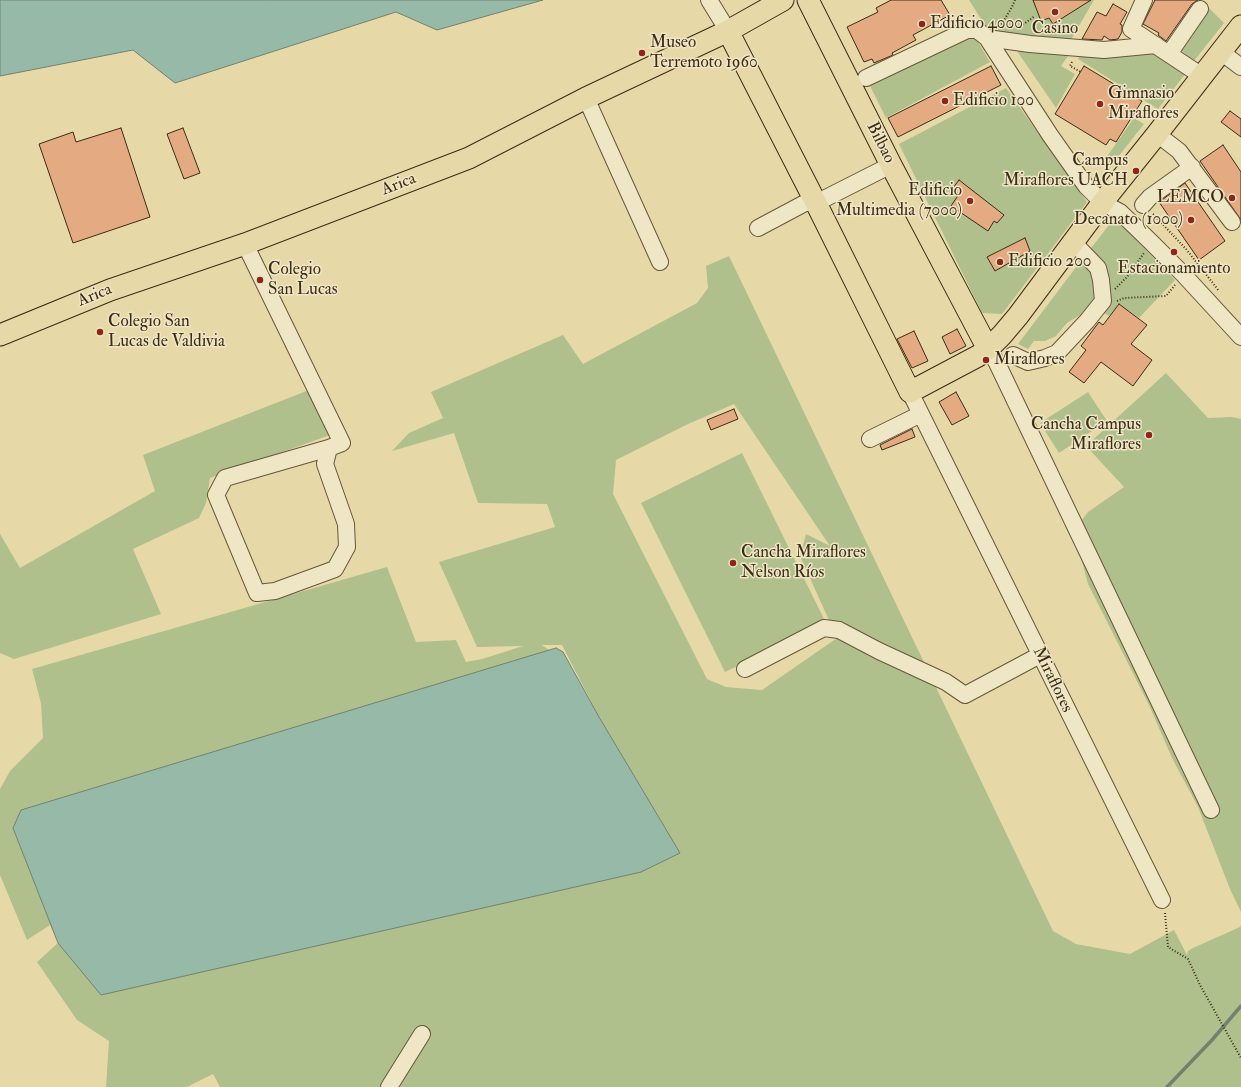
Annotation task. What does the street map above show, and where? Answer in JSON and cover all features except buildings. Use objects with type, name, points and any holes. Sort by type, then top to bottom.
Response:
[{"type":"main road","name":"Arica","points":[[1,332],[110,290],[245,244],[469,158],[586,98],[728,31],[783,0]]},
{"type":"main road","name":"Bilbao","points":[[808,0],[891,164],[988,349]]},
{"type":"main road","points":[[910,392],[978,356],[988,349],[1018,316],[1073,242],[1241,26]]},
{"type":"main road","name":"Miraflores","points":[[728,31],[910,392]]},
{"type":"street","points":[[709,0],[728,31]]},
{"type":"street","points":[[1144,0],[1131,29],[1202,76]]},
{"type":"street","points":[[866,78],[967,30],[977,30],[998,39],[1030,44],[1104,50],[1162,50],[1200,9]]},
{"type":"street","points":[[998,39],[1055,142],[1086,186],[1103,203],[1120,212],[1152,242],[1184,274],[1241,337]]},
{"type":"street","points":[[1221,52],[1241,67]]},
{"type":"street","points":[[586,98],[660,262]]},
{"type":"street","points":[[1157,134],[1179,151],[1232,222]]},
{"type":"street","points":[[758,228],[805,203],[816,203],[891,164]]},
{"type":"street","points":[[1143,205],[1150,197],[1192,167]]},
{"type":"street","points":[[1013,355],[1028,362],[1045,358],[1057,353],[1100,305],[1101,280],[1098,268],[1073,242]]},
{"type":"street","points":[[245,244],[342,443],[225,478],[216,495],[257,593],[275,591],[335,569],[347,546],[346,524],[325,464],[329,448]]},
{"type":"street","points":[[988,349],[1004,378],[1211,810]]},
{"type":"street","name":"Miraflores","points":[[910,392],[1162,900]]},
{"type":"street","points":[[870,439],[921,414]]},
{"type":"street","points":[[744,669],[824,628],[839,630],[879,651],[946,682],[965,695],[1040,654]]},
{"type":"street","points":[[389,1087],[422,1034]]},
{"type":"path","points":[[998,39],[998,30],[1015,0]]},
{"type":"path","points":[[998,39],[1035,16]]},
{"type":"path","points":[[1100,305],[1127,277],[1152,242]]},
{"type":"path","points":[[1100,305],[1124,298],[1166,296],[1184,274]]},
{"type":"path","points":[[1162,900],[1168,947],[1188,959],[1200,985],[1241,1058]]},
{"type":"green space","points":[[969,0],[1094,0],[1069,43],[988,30]]},
{"type":"green space","points":[[1207,6],[1224,23],[1194,61],[1177,47]]},
{"type":"green space","points":[[965,35],[975,37],[990,62],[886,118],[869,84]]},
{"type":"green space","points":[[1015,48],[1070,53],[1061,66],[1075,74],[1056,108]]},
{"type":"green space","points":[[1154,51],[1186,73],[1158,109],[1078,59],[1082,52]]},
{"type":"green space","points":[[1006,88],[1087,202],[1002,314],[982,313],[899,144]]},
{"type":"green space","points":[[1134,118],[1144,124],[1111,166],[1103,162]]},
{"type":"green space","points":[[1112,221],[1120,223],[1175,280],[1139,318],[1119,304],[1109,316],[1104,313],[1110,294],[1088,252]]},
{"type":"green space","points":[[729,256],[1053,931],[1076,944],[1130,954],[1174,930],[1187,955],[1188,951],[1193,948],[1240,927],[1241,925],[1241,1087],[220,1087],[213,1074],[187,1087],[106,1087],[109,1041],[77,1020],[37,962],[58,943],[59,944],[50,925],[27,940],[0,875],[0,789],[10,771],[43,738],[41,703],[32,669],[387,567],[416,642],[456,640],[466,662],[482,659],[523,646],[477,647],[439,562],[555,527],[547,504],[478,503],[454,433],[392,451],[409,433],[443,418],[431,392],[563,335],[583,364],[697,303],[708,288],[706,266]],"holes":[[[734,404],[830,546],[806,534],[800,556],[837,638],[762,690],[726,687],[707,679],[613,494],[616,460],[686,425]],[[542,645],[562,645],[599,717],[679,852],[555,654]]]},
{"type":"green space","points":[[1083,258],[1093,269],[1098,301],[1087,312],[1067,323],[1056,336],[1045,341],[1034,341],[1028,349],[1018,344]]},
{"type":"green space","points":[[1166,373],[1208,418],[1232,417],[1241,419],[1241,912],[1230,889],[1198,807],[1172,758],[1149,705],[1088,584],[1077,543],[1079,524],[1088,512],[1124,487],[1086,446]]},
{"type":"green space","points":[[309,390],[330,435],[210,478],[206,503],[199,518],[133,549],[161,614],[14,659],[0,653],[0,534],[20,568],[155,491],[143,455]]},
{"type":"green space","points":[[1088,392],[1107,421],[1059,453],[1040,423]]},
{"type":"green space","name":"Cancha Miraflores Nelson Ríos","points":[[742,453],[826,623],[725,672],[641,503]]},
{"type":"shaded area","points":[[0,0],[543,0],[437,30],[396,12],[175,83],[133,50],[0,76]]},
{"type":"shaded area","points":[[556,648],[563,652],[599,717],[680,853],[641,872],[101,995],[58,943],[13,828],[21,810]]},
{"type":"waterway","points":[[1167,1087],[1212,1040],[1241,1006]]},
{"type":"place","name":"Casino","points":[[1055,12]]},
{"type":"place","name":"Edificio 4000","points":[[922,24]]},
{"type":"place","name":"Museo Terremoto 1960","points":[[642,53]]},
{"type":"place","name":"Edificio 100","points":[[945,101]]},
{"type":"place","name":"Gimnasio Miraflores","points":[[1100,104]]},
{"type":"place","name":"Campus Miraflores UACH","points":[[1136,171]]},
{"type":"place","name":"LEMCO","points":[[1232,198]]},
{"type":"place","name":"Edificio Multimedia (7000)","points":[[970,201]]},
{"type":"place","name":"Decanato (1000)","points":[[1191,220]]},
{"type":"place","name":"Estacionamiento","points":[[1174,252]]},
{"type":"place","name":"Edificio 200","points":[[1000,262]]},
{"type":"place","name":"Colegio San Lucas","points":[[260,280]]},
{"type":"place","name":"Colegio San Lucas de Valdivia","points":[[100,332]]},
{"type":"place","name":"Miraflores","points":[[986,360]]},
{"type":"place","name":"Cancha Campus Miraflores","points":[[1149,435]]},
{"type":"place","name":"Cancha Miraflores Nelson Ríos","points":[[733,563]]}]
